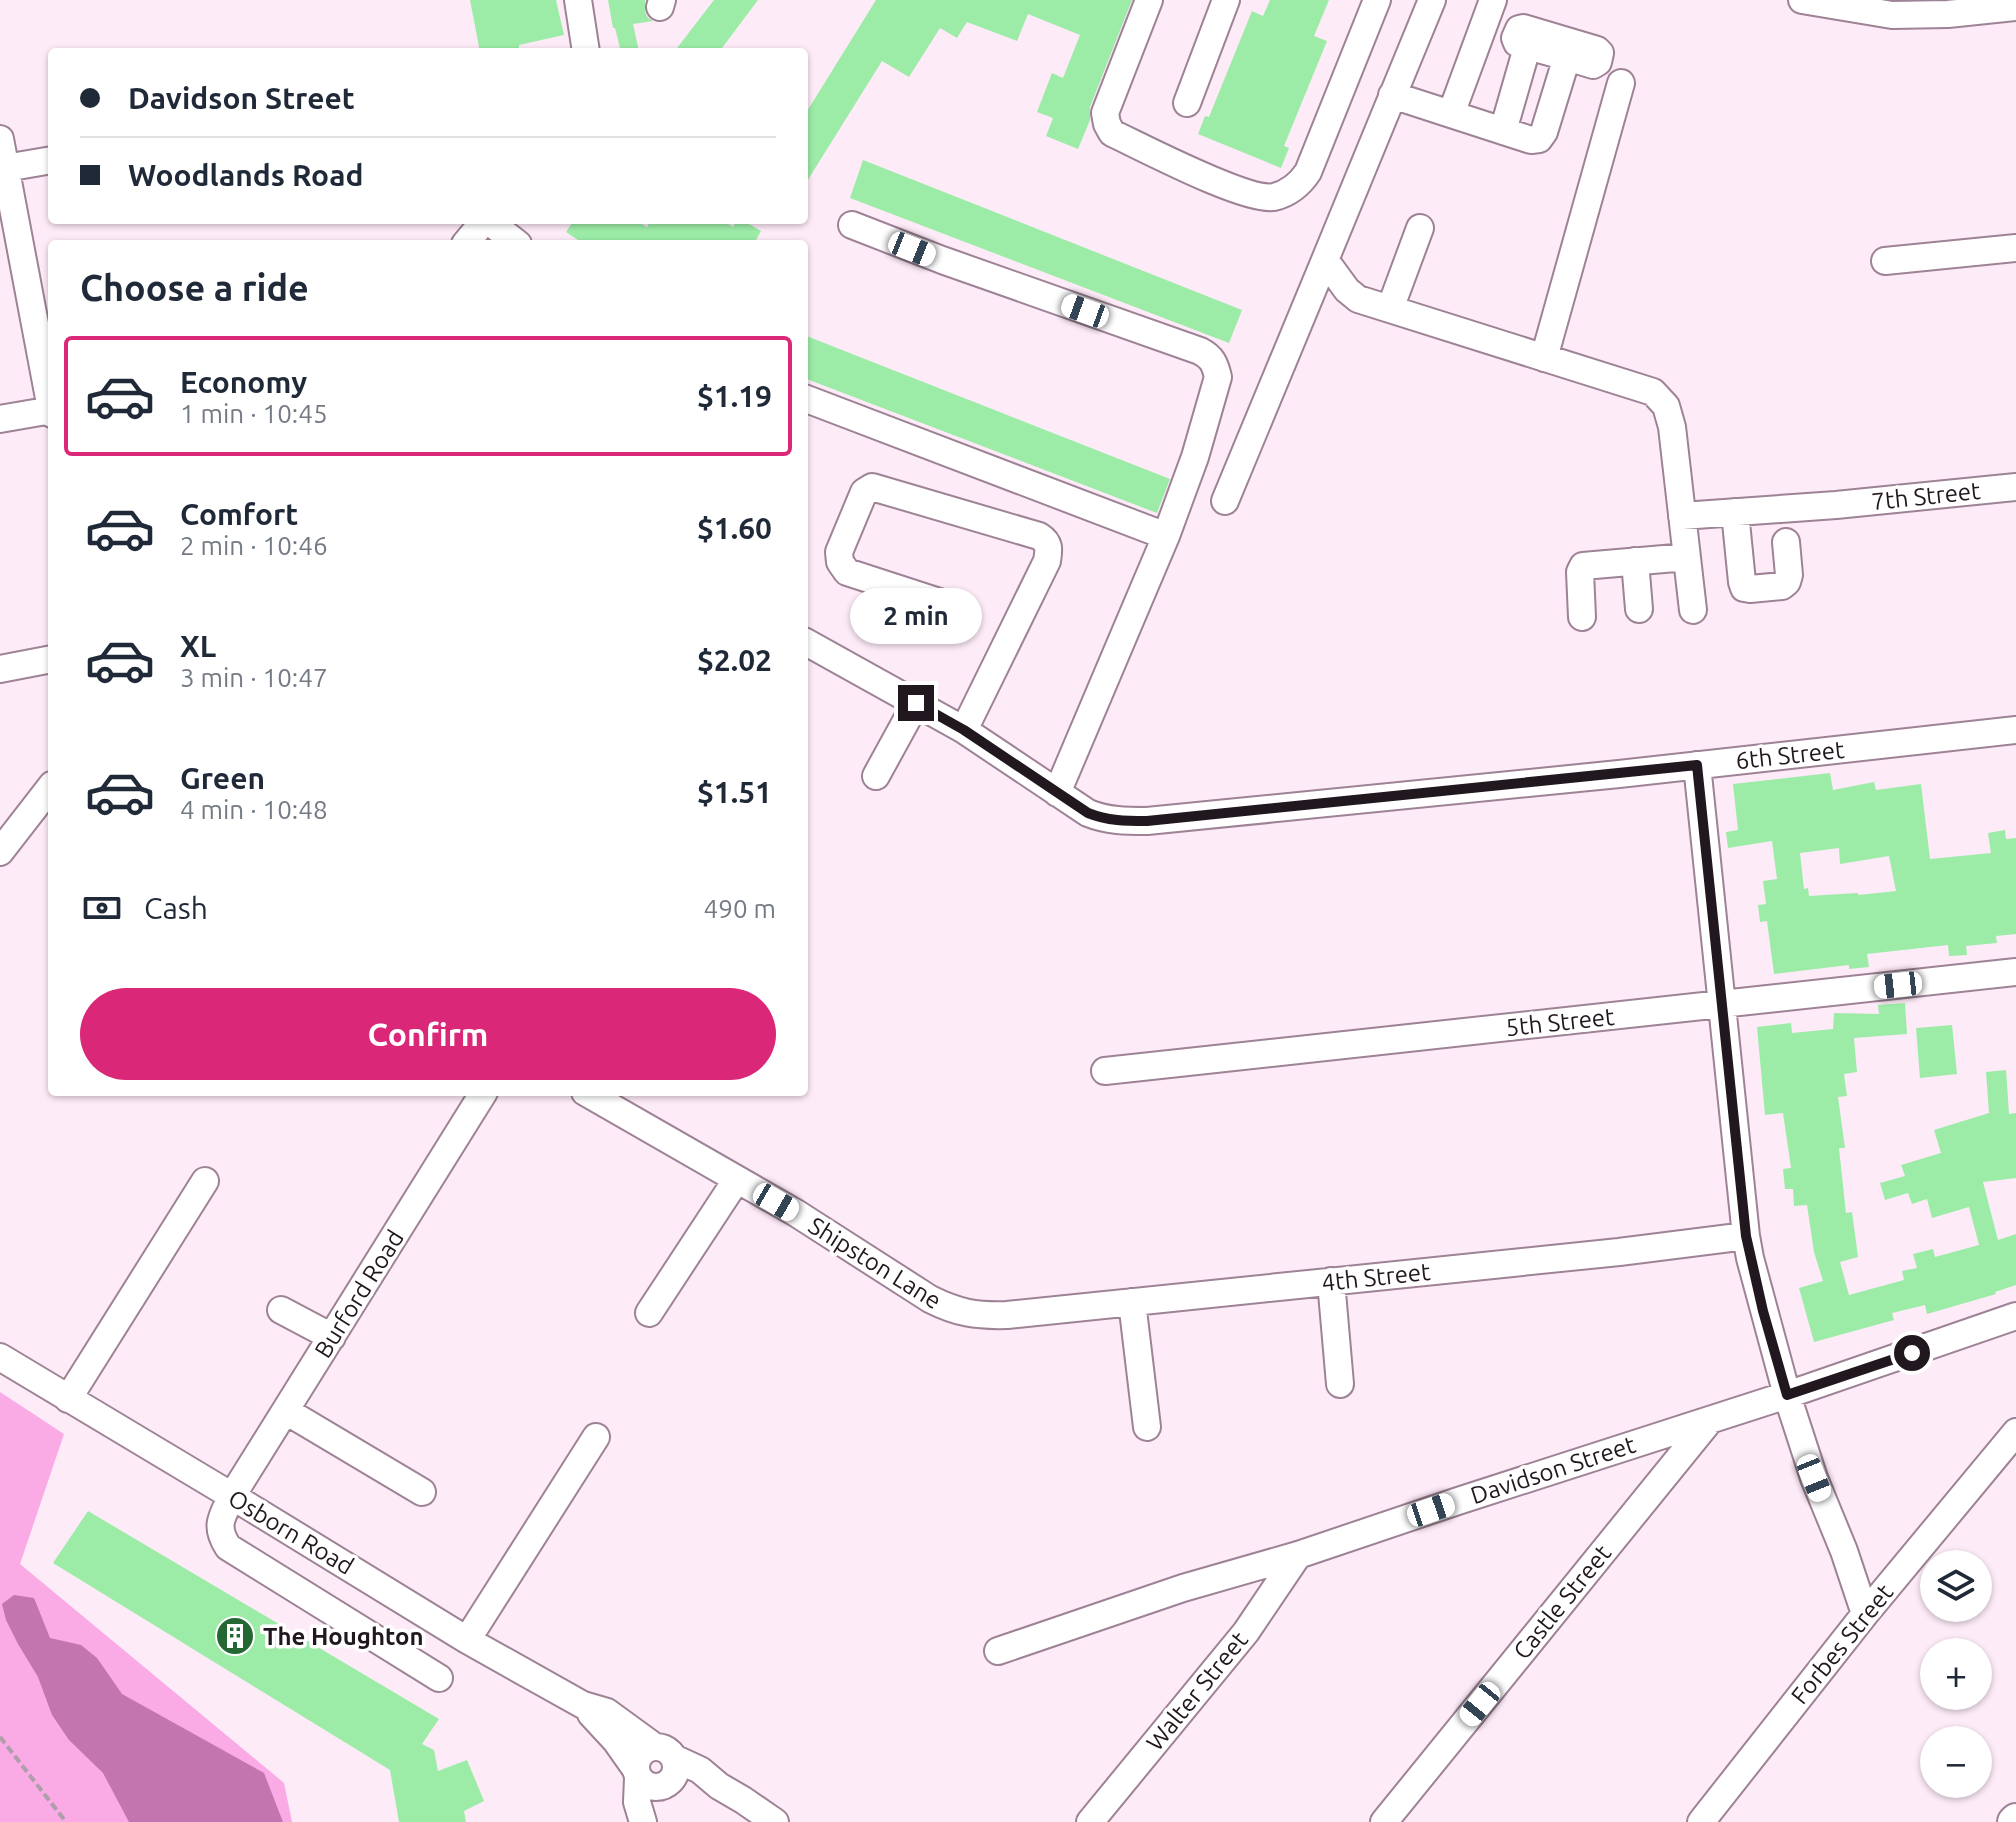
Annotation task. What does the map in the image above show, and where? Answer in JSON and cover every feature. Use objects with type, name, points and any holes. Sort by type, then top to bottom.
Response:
[{"type":"street","points":[[578,0],[585,48]]},
{"type":"street","points":[[1149,0],[1105,113],[1112,133],[1252,195],[1272,197],[1300,184],[1308,172],[1377,0]]},
{"type":"street","points":[[1187,103],[1226,0]]},
{"type":"street","points":[[1225,501],[1432,0]]},
{"type":"street","points":[[1451,114],[1493,0]]},
{"type":"street","points":[[1802,0],[1892,15],[1948,14],[2016,7]]},
{"type":"street","points":[[1392,95],[1531,140],[1539,139],[1544,132],[1567,57]]},
{"type":"street","points":[[1503,131],[1524,58]]},
{"type":"street","points":[[1544,358],[1621,83]]},
{"type":"street","points":[[0,139],[3,169],[48,391]]},
{"type":"street","points":[[3,169],[48,161]]},
{"type":"street","points":[[468,240],[482,224]]},
{"type":"street","points":[[491,224],[513,240]]},
{"type":"street","points":[[808,643],[964,730],[1057,793],[1166,536],[1195,457],[1218,377],[1216,365],[1210,356],[1186,346],[852,225]]},
{"type":"street","points":[[1390,309],[1420,228]]},
{"type":"street","points":[[1885,261],[2016,248]]},
{"type":"street","points":[[1325,260],[1347,290],[1358,299],[1653,392],[1666,406],[1672,427],[1693,610]]},
{"type":"street","points":[[808,400],[1166,536]]},
{"type":"street","points":[[0,419],[48,412]]},
{"type":"street","points":[[964,610],[847,572],[840,562],[839,552],[864,492],[872,487],[1039,536],[1046,540],[1049,547],[1047,561],[964,730]]},
{"type":"street","name":"7th Street","points":[[1682,516],[2016,487]]},
{"type":"street","points":[[1735,512],[1744,588],[1782,586],[1787,582],[1786,542]]},
{"type":"street","points":[[1582,617],[1580,572],[1583,566],[1687,557]]},
{"type":"street","points":[[1635,561],[1639,609]]},
{"type":"street","points":[[0,669],[48,660]]},
{"type":"street","points":[[876,776],[916,703]]},
{"type":"street","name":"6th Street","points":[[1057,793],[1101,819],[1147,821],[2016,730]]},
{"type":"street","points":[[1697,765],[1746,1236],[1787,1395],[1814,1478],[1844,1551],[1865,1614]]},
{"type":"street","points":[[0,852],[48,790]]},
{"type":"street","name":"5th Street","points":[[1105,1071],[2016,972]]},
{"type":"street","name":"Burford Road","points":[[439,1678],[228,1547],[219,1530],[232,1496],[482,1096]]},
{"type":"street","name":"Shipston Lane","points":[[592,1096],[796,1213],[930,1299],[951,1310],[977,1316],[1007,1315]]},
{"type":"street","points":[[649,1313],[737,1179]]},
{"type":"street","points":[[68,1399],[205,1181]]},
{"type":"street","name":"4th Street","points":[[1007,1315],[1619,1252],[1746,1236]]},
{"type":"street","points":[[1331,1281],[1340,1384]]},
{"type":"street","points":[[1132,1302],[1147,1427]]},
{"type":"street","points":[[281,1310],[332,1337]]},
{"type":"street","name":"Davidson Street","points":[[998,1651],[1183,1588],[1298,1555],[1787,1395],[2016,1316]]},
{"type":"street","name":"Osborn Road","points":[[0,1357],[467,1640],[583,1705],[607,1712],[668,1767],[700,1770],[775,1822]]},
{"type":"street","points":[[286,1411],[422,1492]]},
{"type":"street","name":"Castle Street","points":[[1384,1822],[1710,1420]]},
{"type":"street","name":"Forbes Street","points":[[1701,1822],[1865,1614],[2016,1432]]},
{"type":"street","points":[[467,1640],[596,1437]]},
{"type":"street","name":"Walter Street","points":[[1090,1822],[1246,1632],[1298,1555]]},
{"type":"street","name":"Osborn Road","points":[[583,1705],[616,1741],[637,1773]]},
{"type":"street","points":[[645,1822],[637,1802],[638,1757],[645,1750],[668,1767]]},
{"type":"street","points":[[637,1773],[643,1784],[651,1787],[668,1767]]},
{"type":"street","points":[[645,1822],[668,1767]]},
{"type":"path","points":[[0,1737],[66,1822]]},
{"type":"shaded area","points":[[0,1392],[64,1434],[20,1564],[284,1783],[292,1822],[0,1822]]},
{"type":"shaded area","points":[[14,1595],[34,1598],[50,1638],[81,1645],[97,1658],[122,1694],[264,1773],[283,1822],[129,1822],[103,1773],[69,1740],[52,1715],[38,1677],[6,1620],[2,1604]]},
{"type":"building","points":[[470,0],[556,0],[564,35],[519,45],[519,48],[479,48]]},
{"type":"building","points":[[608,0],[645,0],[645,12],[653,21],[633,24],[638,48],[620,48]]},
{"type":"building","points":[[714,0],[758,0],[722,48],[677,48]]},
{"type":"building","points":[[876,0],[1132,0],[1090,107],[1090,120],[1078,149],[1046,136],[1053,118],[1037,112],[1052,73],[1063,78],[1080,35],[1028,14],[1017,41],[967,22],[957,38],[940,28],[909,77],[882,61],[808,180],[808,110]]},
{"type":"building","points":[[1270,0],[1329,0],[1314,36],[1327,41],[1284,146],[1289,148],[1281,168],[1198,134],[1205,116],[1209,117],[1252,11],[1263,16]]},
{"type":"building","points":[[863,160],[1242,310],[1229,343],[850,198]]},
{"type":"building","points":[[571,224],[642,224],[647,227],[649,224],[728,224],[733,227],[735,224],[749,224],[761,231],[756,240],[578,240],[566,232]]},
{"type":"building","points":[[808,337],[1170,479],[1157,513],[808,380]]},
{"type":"building","points":[[1830,773],[1833,790],[1874,782],[1876,790],[1921,784],[1930,859],[1991,853],[1988,833],[2005,830],[2006,839],[2016,838],[2016,934],[1996,936],[1997,943],[1966,946],[1967,955],[1949,956],[1948,945],[1867,954],[1869,967],[1849,969],[1849,965],[1774,974],[1767,921],[1760,922],[1758,905],[1766,904],[1763,881],[1777,879],[1772,841],[1728,848],[1726,832],[1738,830],[1733,784]],"holes":[[[1839,848],[1840,864],[1889,856],[1896,891],[1809,896],[1808,888],[1804,889],[1800,853]]]},
{"type":"building","points":[[1905,1003],[1907,1034],[1854,1038],[1857,1072],[1844,1074],[1847,1096],[1838,1097],[1845,1148],[1839,1148],[1846,1213],[1852,1212],[1858,1257],[1840,1262],[1849,1295],[1904,1280],[1902,1271],[1917,1268],[1913,1254],[1933,1249],[1935,1257],[1979,1245],[1969,1207],[1932,1218],[1927,1199],[1912,1204],[1908,1193],[1885,1200],[1880,1183],[1905,1176],[1901,1165],[1941,1153],[1934,1130],[1989,1113],[1986,1072],[2006,1070],[2009,1114],[2016,1113],[2016,1178],[1983,1182],[1998,1240],[2016,1234],[2016,1285],[1927,1314],[1925,1305],[1892,1313],[1894,1320],[1814,1342],[1799,1288],[1823,1281],[1814,1252],[1807,1205],[1794,1206],[1793,1189],[1785,1189],[1783,1169],[1791,1168],[1783,1113],[1765,1115],[1757,1027],[1791,1023],[1792,1033],[1833,1029],[1834,1013],[1879,1014],[1878,1005]]},
{"type":"building","points":[[1952,1025],[1957,1074],[1920,1078],[1916,1028]]},
{"type":"building","name":"The Houghton","points":[[88,1511],[439,1719],[422,1744],[434,1750],[438,1771],[467,1760],[484,1801],[464,1811],[466,1822],[399,1822],[390,1770],[53,1563]]},
{"type":"place","name":"The Houghton","points":[[235,1636]]},
{"type":"route","points":[[916,703],[964,730],[1088,813],[1117,821],[1147,821],[1697,765],[1746,1236],[1787,1395],[1912,1353]]}]
